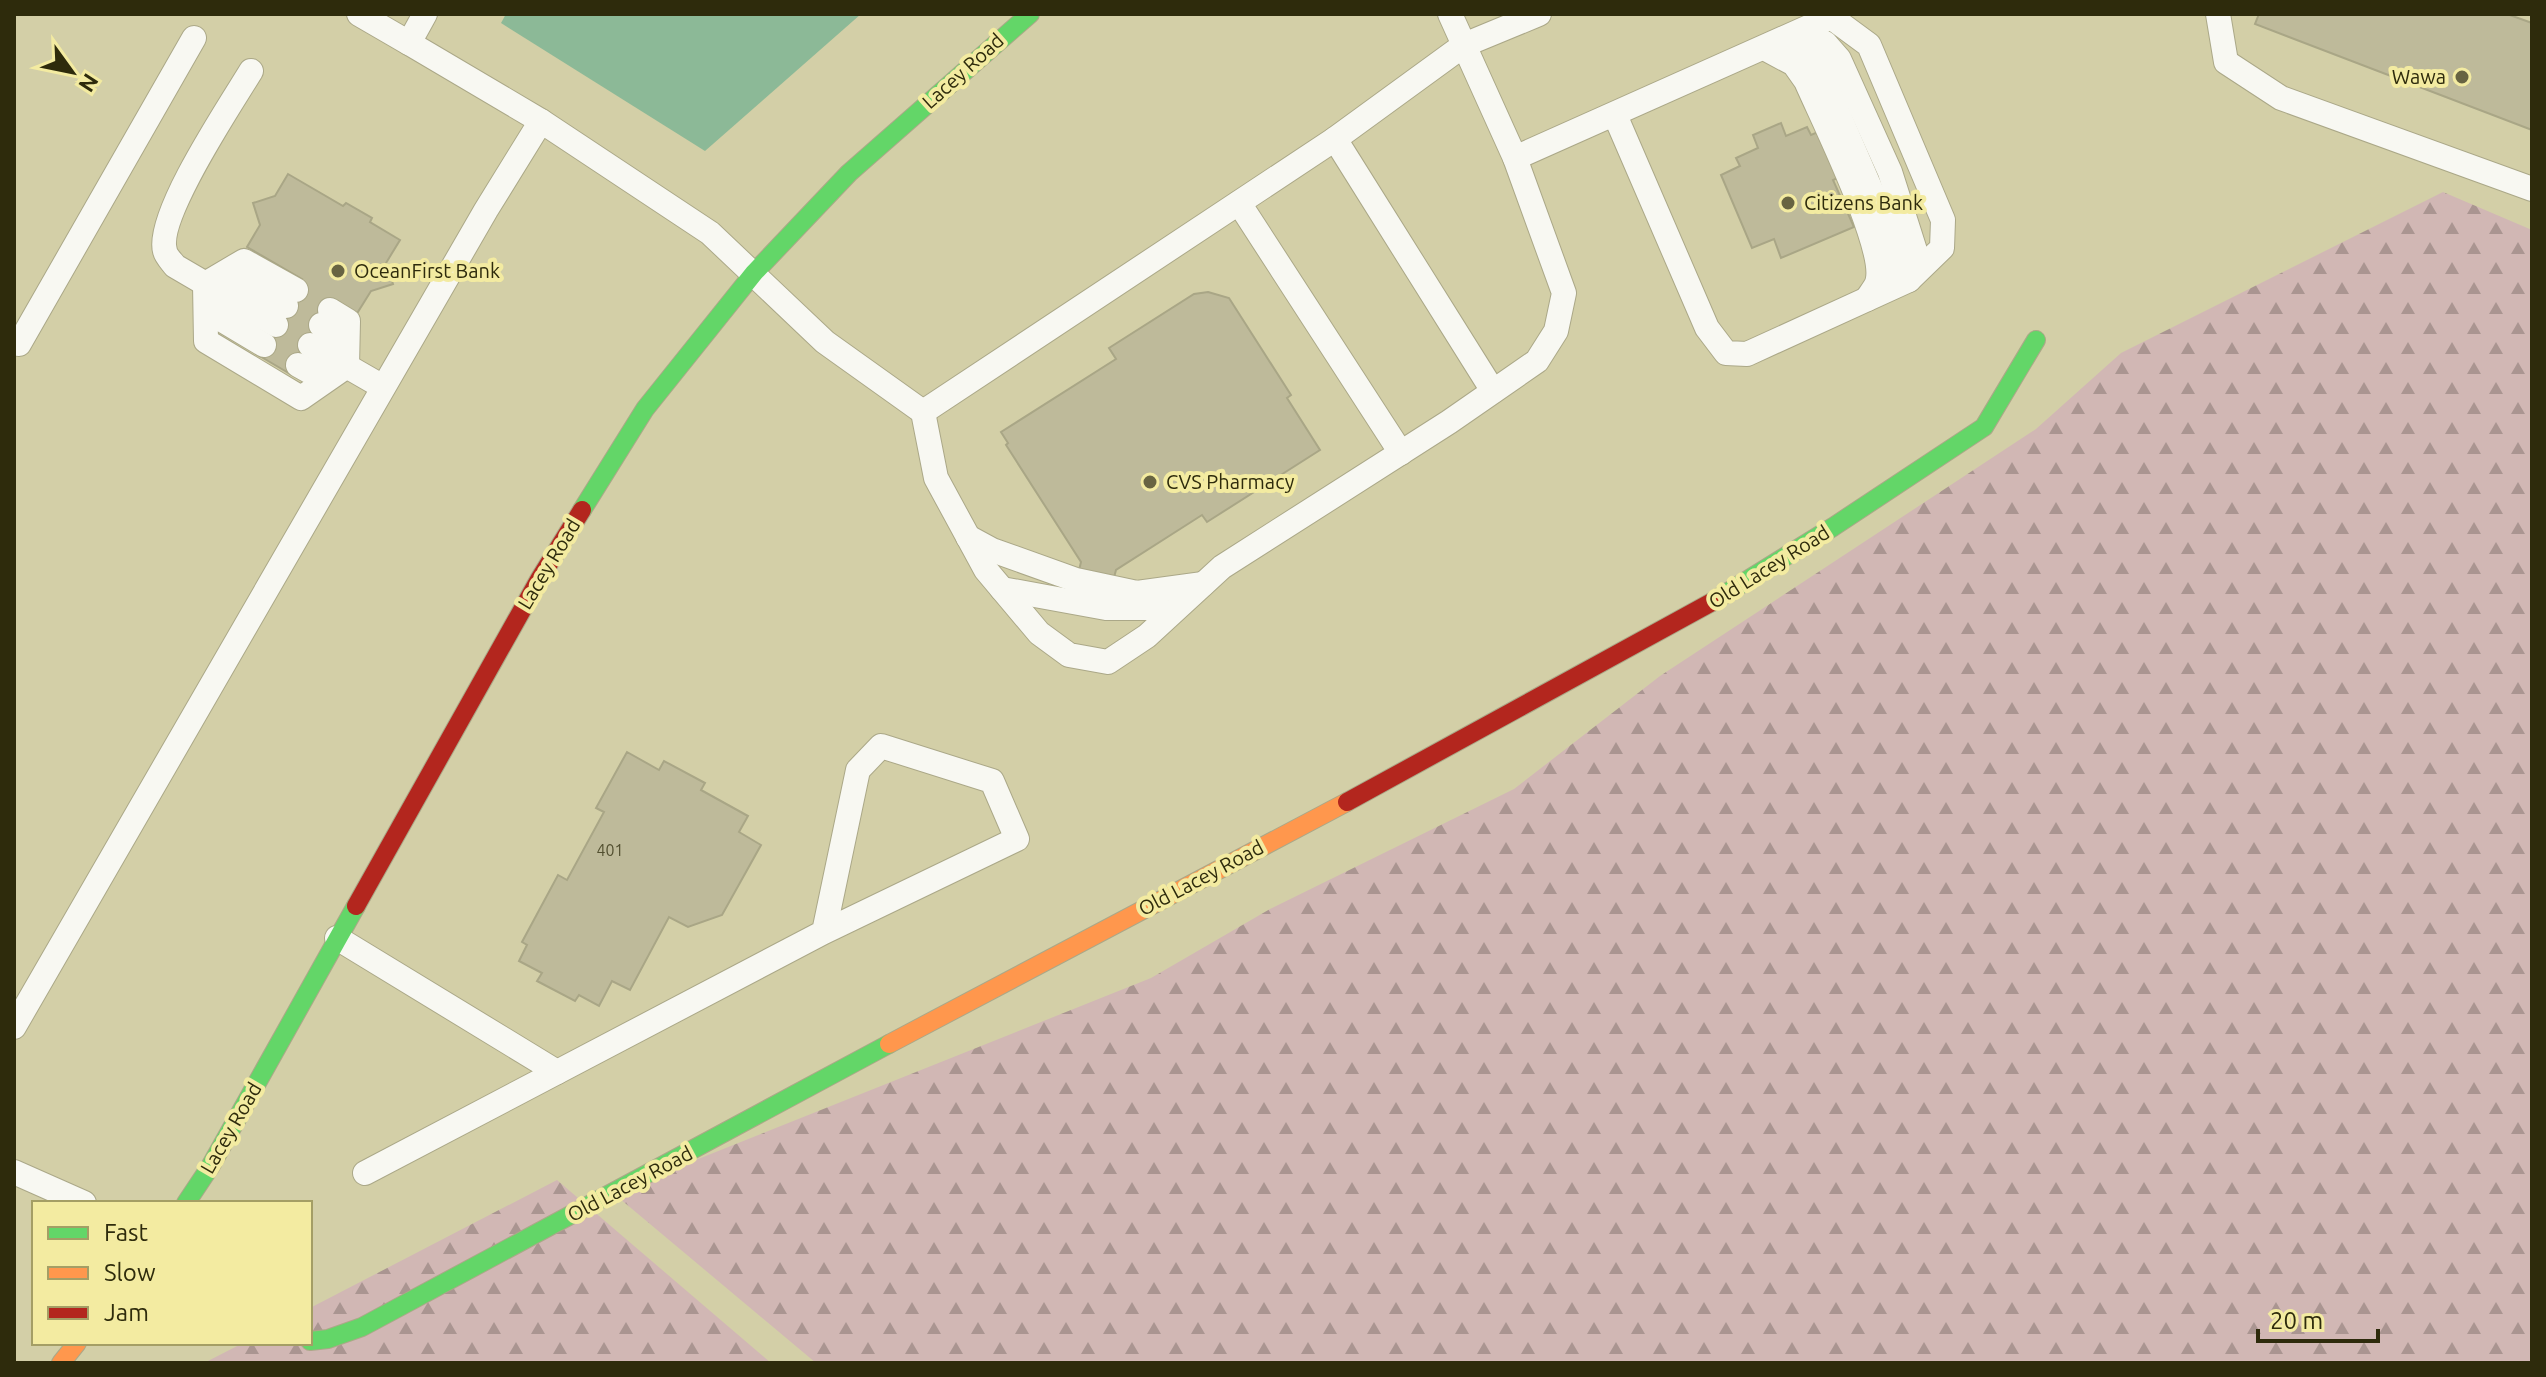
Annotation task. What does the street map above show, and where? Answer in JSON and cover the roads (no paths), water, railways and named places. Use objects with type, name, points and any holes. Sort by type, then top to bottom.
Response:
[{"type":"street","name":"Lacey Road","points":[[187,1201],[210,1167],[540,578],[637,422],[754,273],[849,173],[1030,14]]},
{"type":"street","name":"Old Lacey Road","points":[[312,1341],[328,1339],[362,1327],[1024,971],[1431,758],[1682,621],[1833,527],[1984,427],[2036,340]]},
{"type":"lane","points":[[359,14],[541,121],[710,233],[825,342],[923,412],[936,478],[986,570],[1039,633],[1069,655],[1108,662],[1147,636],[1222,567],[1401,453],[1537,361],[1556,331],[1564,293],[1515,158],[1450,14]]},
{"type":"lane","points":[[409,43],[425,14]]},
{"type":"lane","points":[[923,412],[1335,139],[1464,45],[1539,14]]},
{"type":"lane","points":[[2218,14],[2226,62],[2281,98],[2532,189]]},
{"type":"lane","points":[[1515,158],[1831,17],[1869,45],[1943,220],[1942,248],[1900,284],[1747,354],[1726,353],[1707,328],[1615,115]]},
{"type":"lane","points":[[19,344],[194,38]]},
{"type":"lane","points":[[1784,39],[1799,46],[1818,67],[1897,250],[1900,284]]},
{"type":"lane","points":[[1784,39],[1794,64],[1806,81],[1872,236],[1877,283],[1867,299]]},
{"type":"lane","points":[[205,284],[244,261],[281,316],[205,284],[175,266],[165,251],[165,228],[174,203],[251,71]]},
{"type":"lane","points":[[14,1027],[383,387],[541,121]]},
{"type":"lane","points":[[1335,139],[1493,391]]},
{"type":"lane","points":[[1239,203],[1401,453]]},
{"type":"lane","points":[[205,284],[206,341],[301,398],[347,366]]},
{"type":"lane","points":[[347,366],[348,321],[315,336],[347,366],[383,387]]},
{"type":"lane","points":[[968,537],[992,550],[1076,580],[1137,593],[1203,584]]},
{"type":"lane","points":[[1002,589],[1106,608],[1179,607]]},
{"type":"lane","points":[[365,1173],[824,932],[1017,839],[992,781],[881,746],[858,770],[824,932]]},
{"type":"lane","points":[[337,938],[557,1072]]},
{"type":"lane","points":[[15,1172],[80,1201]]},
{"type":"lane","points":[[15,1172],[33,1201]]},
{"type":"place","name":"Wawa","points":[[2462,77]]},
{"type":"place","name":"Citizens Bank","points":[[1788,203]]},
{"type":"place","name":"OceanFirst Bank","points":[[338,271]]},
{"type":"place","name":"CVS Pharmacy","points":[[1150,482]]}]
